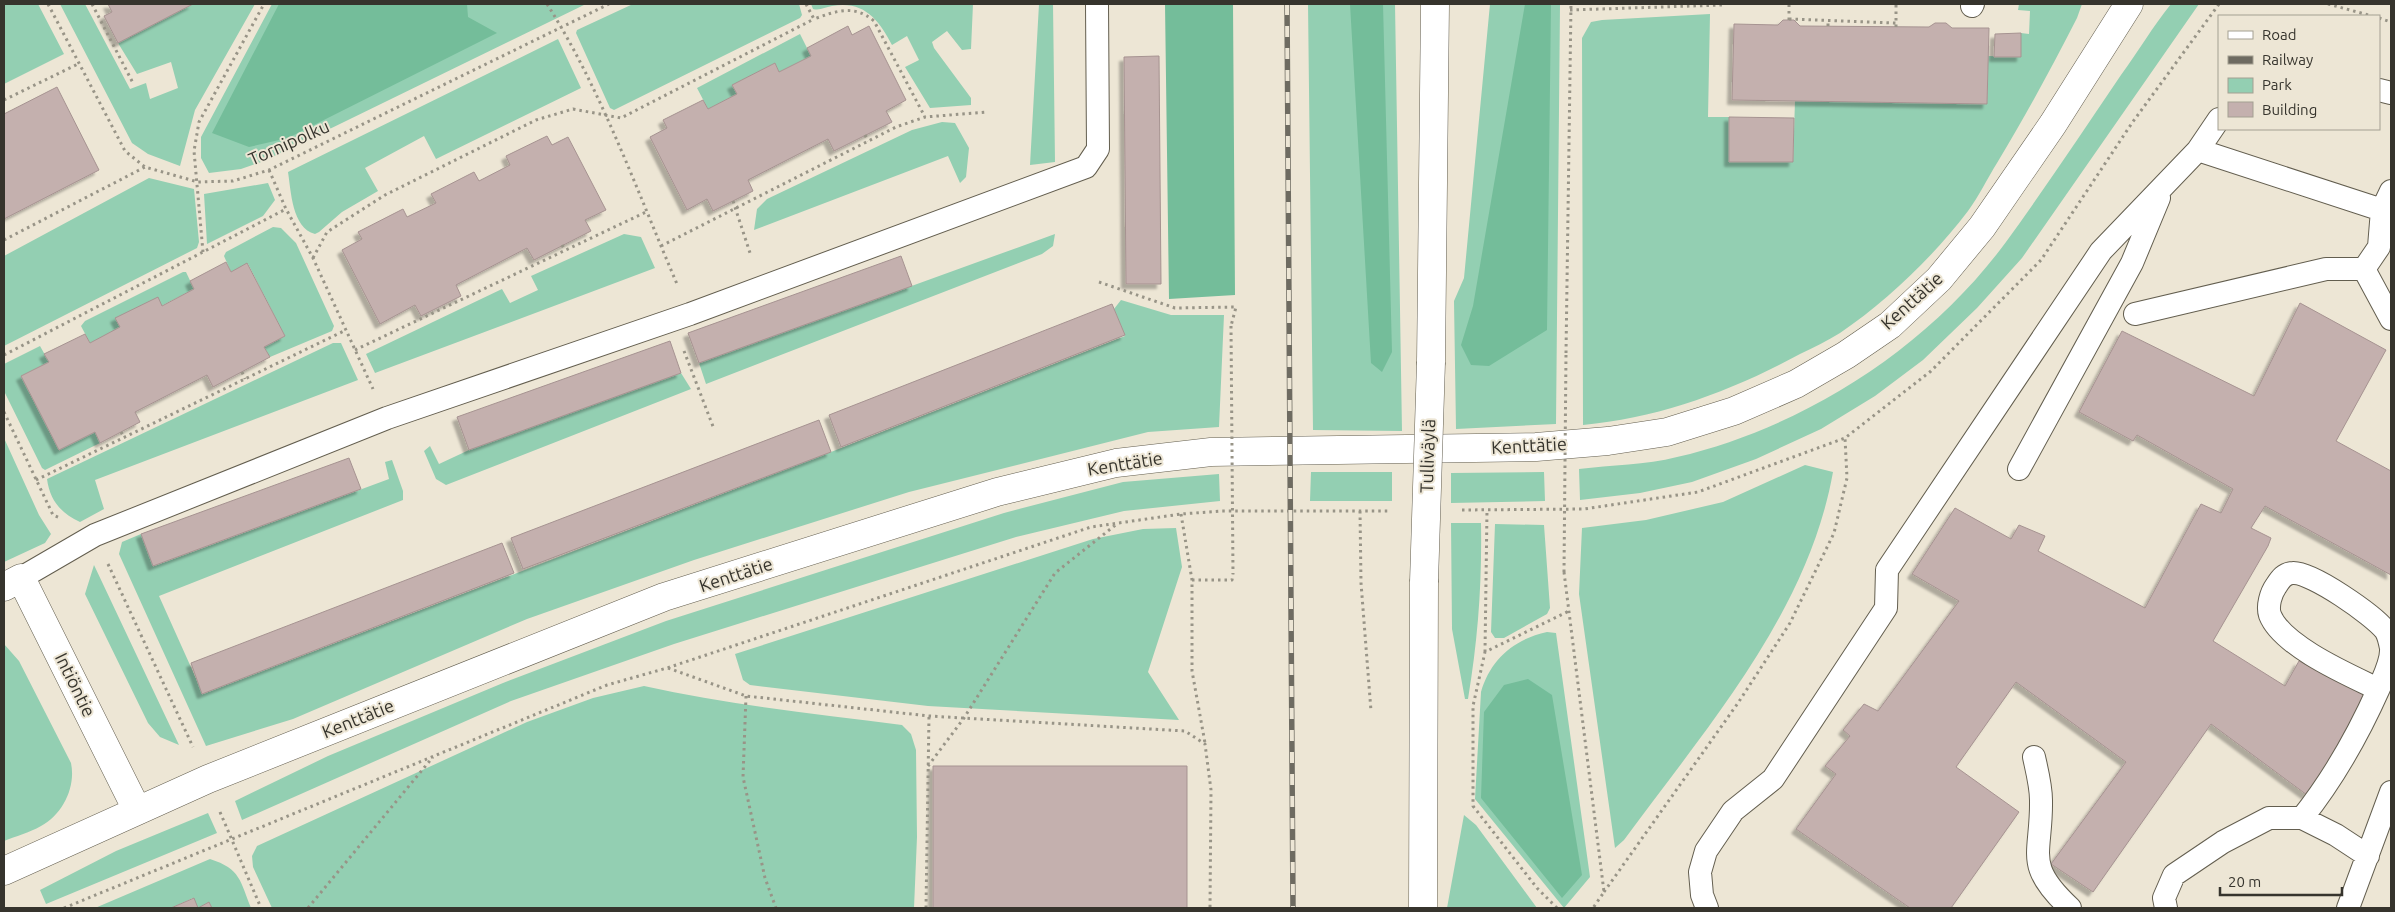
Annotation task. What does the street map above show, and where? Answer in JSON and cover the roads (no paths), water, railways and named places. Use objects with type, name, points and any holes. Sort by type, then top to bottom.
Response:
[{"type":"street","name":"Tulliväylä","points":[[1423,908],[1424,582],[1431,362],[1435,4]]},
{"type":"street","name":"Kenttätie","points":[[4,870],[208,779],[664,597],[996,492],[1116,463],[1211,452],[1536,447],[1608,441],[1667,432],[1734,411],[1796,384],[1846,355],[1890,325],[1939,279],[1982,227],[2053,124],[2130,4]]},
{"type":"street","name":"Intiöntie","points":[[12,582],[137,810]]},
{"type":"lane","points":[[12,582],[95,535],[387,418],[681,317],[1086,168],[1098,149],[1097,4]]},
{"type":"lane","points":[[1707,908],[1702,896],[1700,872],[1706,850],[1733,811],[1773,779],[1886,608],[1887,570],[2101,251],[2198,150],[2218,120]]},
{"type":"lane","points":[[2198,150],[2388,207],[2380,247],[2364,269]]},
{"type":"lane","points":[[2019,469],[2132,263],[2164,186]]},
{"type":"lane","points":[[2135,314],[2326,269],[2364,269]]},
{"type":"lane","points":[[2364,269],[2391,319]]},
{"type":"lane","points":[[2302,818],[2340,767],[2378,689],[2390,658],[2391,647],[2386,632],[2370,615],[2303,574],[2292,572],[2284,575],[2274,589],[2269,606],[2270,615],[2279,629],[2326,663],[2378,689]]},
{"type":"lane","points":[[2034,758],[2041,799],[2037,848],[2040,871],[2051,891],[2070,908]]},
{"type":"lane","points":[[2348,908],[2368,856],[2385,833],[2391,792]]},
{"type":"lane","points":[[2166,908],[2164,898],[2174,875],[2223,842],[2269,818],[2302,818],[2368,856]]},
{"type":"railway","points":[[1287,4],[1293,908]]}]
